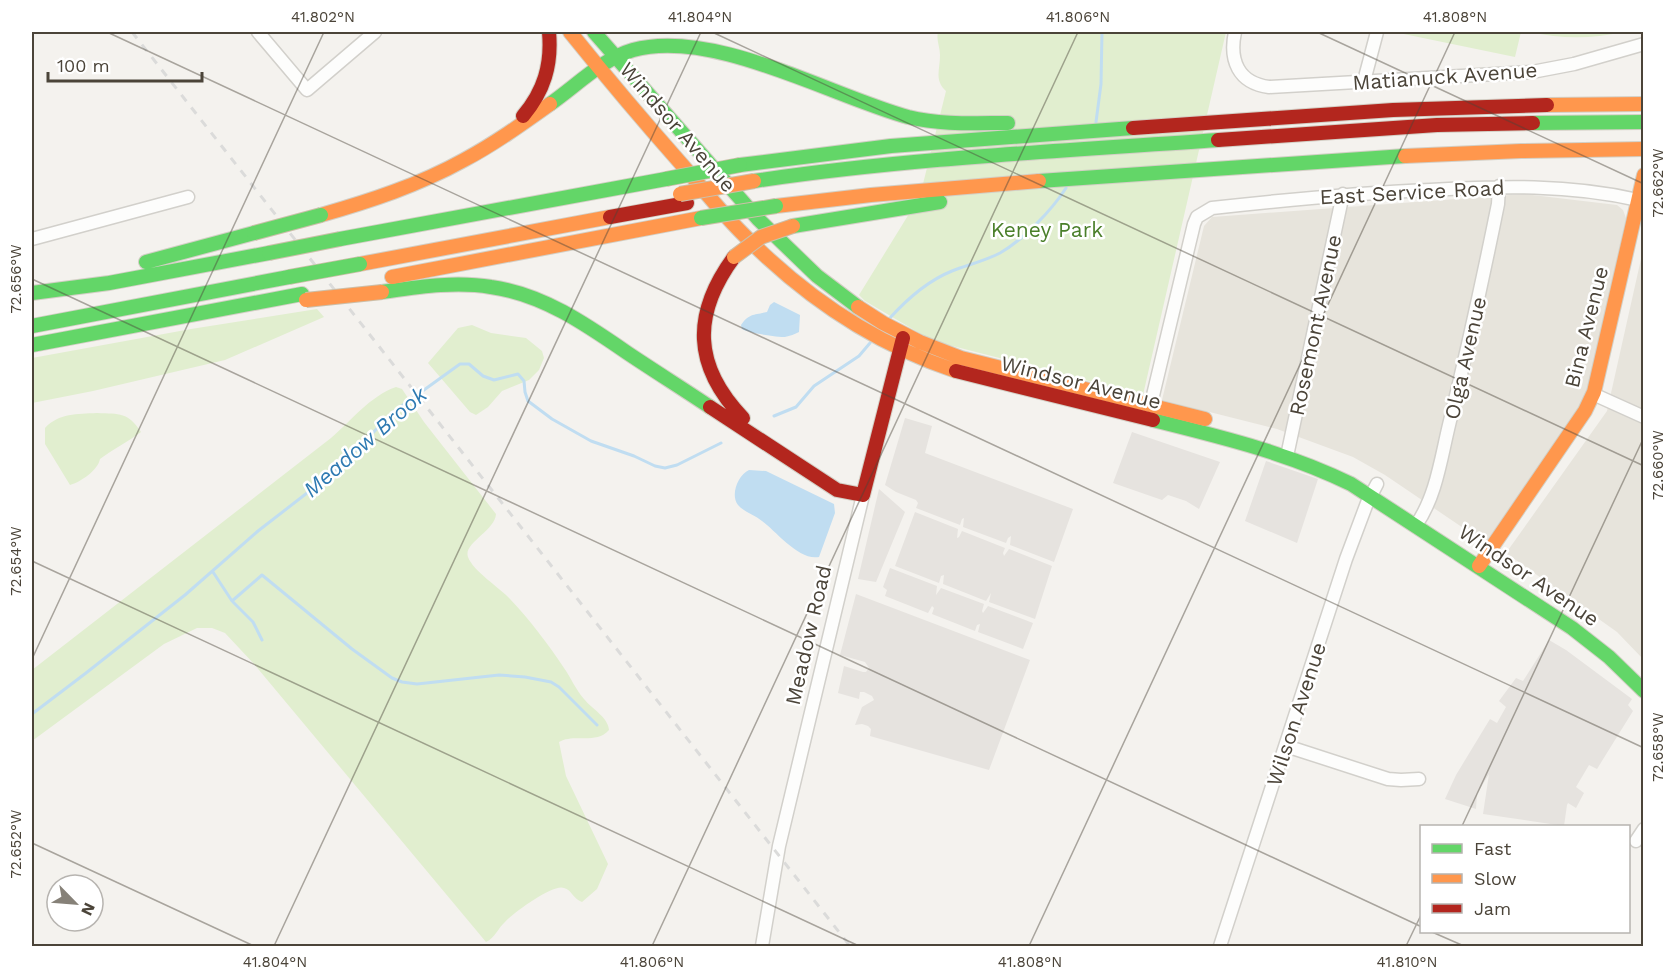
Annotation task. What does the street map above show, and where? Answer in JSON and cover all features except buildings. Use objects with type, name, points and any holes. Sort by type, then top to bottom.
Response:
[{"type":"main road","points":[[498,140],[527,112],[541,91],[551,58],[549,32]]},
{"type":"main road","name":"Windsor Avenue","points":[[570,32],[598,68],[760,250],[819,301],[869,334],[900,350],[948,369],[1122,413],[1149,412]]},
{"type":"main road","name":"Windsor Avenue","points":[[594,32],[731,189],[796,258],[836,293],[879,322],[949,354],[1126,399],[1149,412],[1229,432],[1288,450]]},
{"type":"main road","points":[[69,289],[116,270],[321,215],[414,184],[459,164],[498,140],[615,57],[644,48],[688,47],[756,64],[920,119],[1053,129],[1093,131],[1474,105],[1644,104]]},
{"type":"main road","points":[[1138,151],[1437,125],[1644,122]]},
{"type":"main road","points":[[32,294],[740,165],[887,146],[1053,129]]},
{"type":"main road","points":[[32,312],[285,273],[758,185],[1034,158],[1138,151],[1561,131],[1644,131]]},
{"type":"main road","points":[[32,345],[273,299],[304,297],[377,286],[701,218],[776,206],[893,192],[1016,188],[1032,190],[1062,179],[1464,152],[1644,149]]},
{"type":"main road","name":"Bina Avenue","points":[[1489,560],[1593,394],[1644,175]]},
{"type":"main road","points":[[863,495],[745,420],[729,405],[714,383],[704,352],[704,319],[713,289],[734,257],[760,237],[793,226],[1016,188]]},
{"type":"main road","points":[[32,326],[285,273]]},
{"type":"main road","points":[[377,286],[468,284],[506,289],[537,299],[582,324],[837,490],[863,495]]},
{"type":"main road","name":"Meadow Road","points":[[863,495],[900,350],[898,331]]},
{"type":"main road","points":[[1011,386],[1015,372]]},
{"type":"main road","points":[[1122,413],[1126,399]]},
{"type":"main road","name":"Windsor Avenue","points":[[1254,432],[1321,469],[1379,490],[1589,624],[1644,672]]},
{"type":"main road","name":"Windsor Avenue","points":[[1410,505],[1424,520]]},
{"type":"main road","name":"Windsor Avenue","points":[[1489,560],[1593,643],[1644,692]]},
{"type":"street","points":[[258,32],[307,90],[375,32]]},
{"type":"street","name":"Matianuck Avenue","points":[[1235,32],[1232,46],[1234,60],[1245,77],[1255,84],[1269,87],[1547,70],[1644,44]]},
{"type":"street","points":[[1364,81],[1377,32]]},
{"type":"street","name":"East Service Road","points":[[1149,412],[1194,224],[1197,216],[1212,208],[1343,194],[1499,186],[1570,189],[1608,193],[1638,200]]},
{"type":"street","name":"Olga Avenue","points":[[1424,520],[1472,333],[1498,204],[1499,186]]},
{"type":"street","name":"Rosemont Avenue","points":[[1288,450],[1343,194]]},
{"type":"street","points":[[32,239],[188,197]]},
{"type":"street","points":[[1593,394],[1644,417]]},
{"type":"street","name":"Wilson Avenue","points":[[1220,946],[1346,559],[1379,490]]},
{"type":"street","name":"Meadow Road","points":[[762,946],[779,846],[863,495]]},
{"type":"street","points":[[1286,746],[1388,778],[1407,781],[1419,779]]},
{"type":"street","points":[[1636,842],[1644,829]]},
{"type":"shaded area","points":[[1524,194],[1617,205],[1623,210],[1626,218],[1584,405],[1487,540],[1481,540],[1385,475],[1353,457],[1277,429],[1162,400],[1204,226],[1212,217]]},
{"type":"shaded area","points":[[1643,250],[1643,659],[1617,632],[1506,553],[1607,411]]},
{"type":"shaded area","points":[[905,418],[932,426],[925,453],[1073,509],[1054,562],[1010,545],[1011,536],[1006,543],[963,527],[964,518],[960,525],[916,508],[918,503],[916,500],[885,485]]},
{"type":"shaded area","points":[[1132,432],[1220,462],[1199,509],[1186,501],[1168,495],[1162,500],[1113,483]]},
{"type":"shaded area","points":[[1266,461],[1318,479],[1297,543],[1245,521]]},
{"type":"shaded area","points":[[879,489],[905,512],[876,582],[858,579]]},
{"type":"shaded area","points":[[915,512],[958,529],[957,538],[962,531],[1005,548],[1004,556],[1009,549],[1052,566],[1035,619],[989,602],[991,593],[986,601],[943,584],[944,575],[941,576],[939,583],[895,566]]},
{"type":"shaded area","points":[[890,568],[937,586],[936,595],[941,588],[984,604],[983,613],[988,606],[1033,623],[1023,649],[978,632],[980,624],[977,625],[975,631],[932,614],[934,608],[932,606],[928,613],[885,596],[887,590],[883,587]]},
{"type":"shaded area","points":[[856,594],[1030,660],[989,770],[870,736],[871,729],[868,726],[855,725],[862,707],[874,700],[872,696],[864,692],[860,692],[859,699],[838,693],[844,666],[863,672],[869,668],[865,662],[840,655]]},
{"type":"shaded area","points":[[1549,640],[1632,699],[1628,705],[1633,711],[1597,769],[1589,765],[1576,787],[1584,793],[1576,808],[1568,803],[1564,825],[1483,814],[1489,774],[1477,794],[1476,809],[1445,799],[1456,775],[1490,719],[1497,723],[1506,707],[1499,701],[1516,678],[1523,681]]},
{"type":"green space","name":"Keney Park","points":[[938,32],[1226,32],[1143,395],[933,341],[865,301],[859,295],[920,196],[946,91],[940,83],[938,74],[940,55]]},
{"type":"green space","points":[[1394,32],[1521,32],[1515,57]]},
{"type":"green space","points":[[1530,32],[1623,32],[1576,37]]},
{"type":"green space","points":[[317,309],[324,317],[225,360],[32,403],[32,358]]},
{"type":"green space","points":[[472,325],[491,333],[526,338],[542,351],[544,358],[539,370],[529,380],[502,391],[488,407],[476,415],[470,412],[428,363],[458,328]]},
{"type":"green space","points":[[396,387],[402,389],[424,422],[496,514],[490,526],[470,547],[468,557],[471,562],[481,574],[510,599],[532,624],[587,703],[606,721],[609,730],[598,737],[571,738],[559,742],[566,776],[608,864],[597,889],[582,902],[567,889],[552,890],[516,912],[486,942],[254,664],[225,633],[212,628],[197,628],[164,644],[32,741],[32,670],[331,438],[378,396]]},
{"type":"green space","points":[[97,413],[123,415],[132,421],[141,432],[100,459],[88,475],[70,485],[45,444],[45,428],[62,417]]},
{"type":"water","points":[[774,302],[800,315],[799,332],[781,337],[742,329],[741,325],[747,318],[767,312]]},
{"type":"water","points":[[749,470],[766,471],[834,504],[835,513],[819,557],[811,557],[796,550],[762,521],[738,505],[735,496],[736,486]]},
{"type":"waterway","name":"Meadow Brook","points":[[1096,122],[1101,84],[1102,32]]},
{"type":"waterway","name":"Meadow Brook","points":[[889,319],[910,298],[934,280],[994,256],[1009,247],[1036,224],[1066,188]]},
{"type":"waterway","name":"Meadow Brook","points":[[774,416],[796,407],[814,386],[859,356],[870,343]]},
{"type":"waterway","name":"Meadow Brook","points":[[32,714],[185,595],[258,531],[338,469],[392,413],[460,364],[469,364],[483,376],[494,380],[518,374],[524,381],[528,401],[552,419],[591,441],[655,466],[665,468],[677,465],[721,443]]},
{"type":"waterway","points":[[213,572],[232,601],[262,575],[352,649],[392,678],[402,682],[417,684],[499,675],[551,682],[559,687],[597,725]]},
{"type":"waterway","points":[[233,602],[253,622],[262,640]]},
{"type":"railway","points":[[132,32],[850,946]]},
{"type":"traffic: fast","points":[[594,32],[758,219],[817,276],[858,307]]},
{"type":"traffic: fast","points":[[550,104],[590,74],[622,54],[633,50],[665,46],[699,48],[735,56],[920,120],[1008,123]]},
{"type":"traffic: fast","points":[[1533,123],[1644,122]]},
{"type":"traffic: fast","points":[[740,165],[891,146],[1133,128]]},
{"type":"traffic: fast","points":[[754,181],[870,166],[1218,140]]},
{"type":"traffic: fast","points":[[1039,181],[1405,156]]},
{"type":"traffic: fast","points":[[666,179],[740,165]]},
{"type":"traffic: fast","points":[[340,239],[666,179]]},
{"type":"traffic: fast","points":[[793,226],[940,202]]},
{"type":"traffic: fast","points":[[701,218],[776,206]]},
{"type":"traffic: fast","points":[[254,233],[321,215]]},
{"type":"traffic: fast","points":[[146,262],[254,233]]},
{"type":"traffic: fast","points":[[269,253],[340,239]]},
{"type":"traffic: fast","points":[[32,293],[109,283],[269,253]]},
{"type":"traffic: fast","points":[[289,277],[360,264]]},
{"type":"traffic: fast","points":[[32,326],[289,277]]},
{"type":"traffic: fast","points":[[382,292],[436,285],[477,285],[529,296],[581,322],[710,407]]},
{"type":"traffic: fast","points":[[32,345],[302,294]]},
{"type":"traffic: fast","points":[[1153,420],[1279,455],[1351,484],[1572,628],[1609,657],[1644,691]]},
{"type":"traffic: slow","points":[[570,32],[726,216],[789,277],[814,297],[867,332],[925,360],[956,371]]},
{"type":"traffic: slow","points":[[321,215],[394,192],[447,169],[497,141],[550,104]]},
{"type":"traffic: slow","points":[[1547,105],[1644,104]]},
{"type":"traffic: slow","points":[[1405,156],[1644,149]]},
{"type":"traffic: slow","points":[[1479,566],[1585,411],[1594,392],[1644,175]]},
{"type":"traffic: slow","points":[[680,194],[754,181]]},
{"type":"traffic: slow","points":[[776,206],[871,195],[1039,181]]},
{"type":"traffic: slow","points":[[360,264],[610,217]]},
{"type":"traffic: slow","points":[[392,277],[701,218]]},
{"type":"traffic: slow","points":[[734,257],[761,237],[793,226]]},
{"type":"traffic: slow","points":[[306,300],[382,292]]},
{"type":"traffic: slow","points":[[858,307],[920,342],[961,358],[1205,419]]},
{"type":"traffic: jam","points":[[523,116],[536,97],[545,77],[549,56],[549,32]]},
{"type":"traffic: jam","points":[[1133,128],[1393,110],[1547,105]]},
{"type":"traffic: jam","points":[[1218,140],[1437,125],[1533,123]]},
{"type":"traffic: jam","points":[[610,217],[687,203]]},
{"type":"traffic: jam","points":[[734,257],[720,278],[711,299],[705,319],[704,339],[707,359],[715,379],[743,418]]},
{"type":"traffic: jam","points":[[863,495],[903,338]]},
{"type":"traffic: jam","points":[[956,371],[1153,420]]},
{"type":"traffic: jam","points":[[710,407],[837,490],[863,495]]}]
